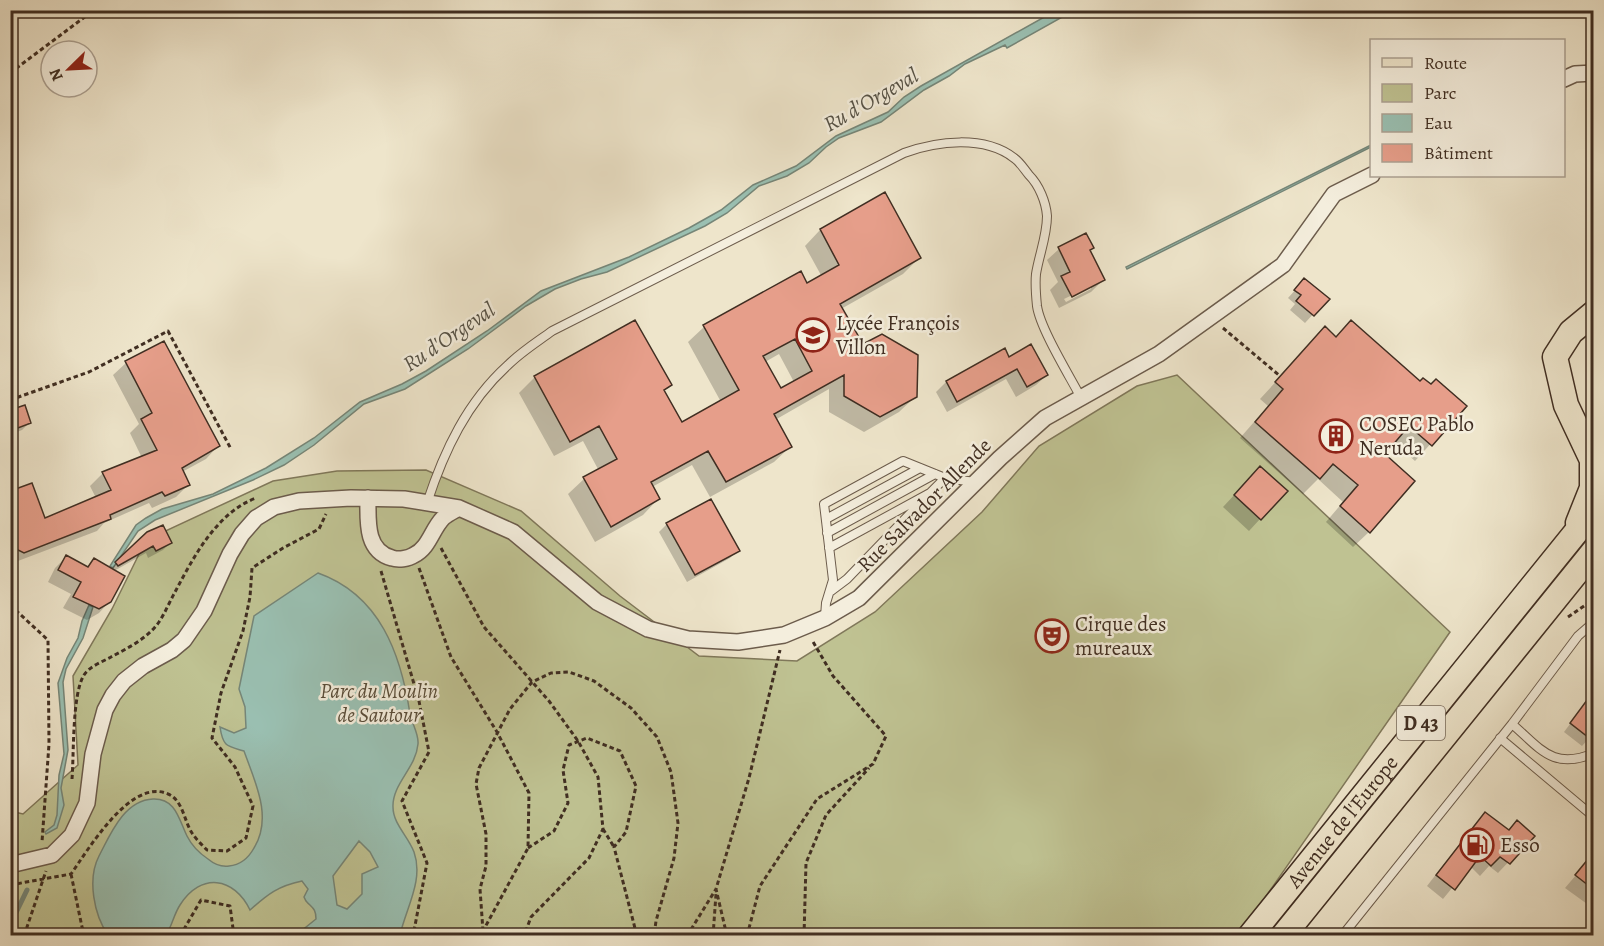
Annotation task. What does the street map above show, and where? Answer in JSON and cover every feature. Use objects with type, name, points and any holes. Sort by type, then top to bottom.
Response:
[{"type":"main road","points":[[1575,534],[1581,512],[1592,488],[1592,460],[1566,405],[1555,357],[1571,332],[1593,313]]},
{"type":"main road","points":[[1566,405],[1593,422]]},
{"type":"main road","name":"Avenue de l'Europe","points":[[1250,936],[1593,510]]},
{"type":"main road","name":"Avenue de l'Europe","points":[[1283,936],[1593,551]]},
{"type":"street","points":[[1565,78],[1575,74],[1593,73]]},
{"type":"street","name":"Rue Salvador Allende","points":[[47,856],[72,835],[80,821],[87,803],[98,731],[113,695],[124,681],[143,666],[172,650],[184,640],[204,611],[230,554],[242,534],[255,518],[274,507],[299,501],[368,498],[404,499],[459,508],[513,532],[597,602],[648,629],[688,639],[738,642],[784,635],[805,628],[859,598],[976,482],[1045,418],[1080,396],[1159,354],[1283,265],[1334,194],[1370,176]]},
{"type":"street","points":[[368,498],[368,528],[373,544],[383,556],[398,560],[415,555],[424,547],[443,518],[459,508]]},
{"type":"street","points":[[10,865],[47,856]]},
{"type":"lane","points":[[427,503],[438,468],[454,434],[481,393],[508,364],[552,331],[904,153],[923,146],[969,143],[989,147],[1014,158],[1034,180],[1047,214],[1044,242],[1036,276],[1038,309],[1050,338],[1080,396]]},
{"type":"lane","points":[[825,618],[826,603],[833,580],[824,504],[903,461],[945,478],[976,482]]},
{"type":"lane","points":[[826,519],[920,468]]},
{"type":"lane","points":[[827,533],[935,474]]},
{"type":"lane","points":[[831,591],[847,579],[945,478]]},
{"type":"lane","points":[[829,548],[930,493]]},
{"type":"lane","points":[[1342,936],[1512,724],[1578,636],[1593,622]]},
{"type":"lane","points":[[1512,724],[1550,756],[1561,760],[1571,760],[1593,753]]},
{"type":"lane","points":[[1500,738],[1593,817]]},
{"type":"path","points":[[10,73],[94,10]]},
{"type":"path","points":[[1215,314],[1224,328],[1280,376]]},
{"type":"path","points":[[10,400],[88,372],[168,331],[231,449]]},
{"type":"path","points":[[10,885],[71,874],[99,834],[128,802],[149,792],[169,794],[180,805],[191,832],[207,850],[227,851],[246,838],[253,806],[235,767],[212,738],[221,693],[243,631],[250,597],[252,568],[319,529],[326,513],[321,500]]},
{"type":"path","points":[[433,532],[484,627],[549,701],[578,741],[598,777],[603,829],[614,847],[637,936]]},
{"type":"path","points":[[373,544],[419,701],[429,752],[402,801],[427,863],[413,936]]},
{"type":"path","points":[[415,555],[451,657],[497,732],[529,793],[528,848],[483,933]]},
{"type":"path","points":[[10,605],[48,640],[47,856],[43,880],[27,927],[28,936]]},
{"type":"path","points":[[804,936],[806,863],[826,815],[873,764],[886,736],[833,676],[805,628]]},
{"type":"path","points":[[713,936],[716,889],[748,777],[784,635]]},
{"type":"path","points":[[483,933],[480,888],[486,867],[486,834],[476,784],[479,768],[510,710],[532,682],[550,673],[569,672],[594,681],[631,708],[657,737],[670,772],[678,823],[675,858],[656,921],[654,936]]},
{"type":"path","points":[[528,848],[554,831],[568,803],[563,770],[569,746],[587,738],[620,751],[636,786],[626,832],[614,847]]},
{"type":"path","points":[[747,936],[760,886],[817,799],[873,764]]},
{"type":"path","points":[[524,936],[531,917],[589,858],[603,829]]},
{"type":"path","points":[[71,874],[82,927],[87,936]]},
{"type":"path","points":[[687,936],[716,889]]},
{"type":"path","points":[[716,889],[727,936]]},
{"type":"path","points":[[180,936],[201,900],[230,906],[234,936]]},
{"type":"green space","name":"Parc du Moulin de Sautour","points":[[1177,375],[1450,632],[1239,935],[11,935],[10,811],[23,814],[78,765],[73,676],[112,609],[146,540],[273,481],[337,471],[426,470],[521,511],[620,596],[699,656],[797,661],[875,612],[982,512],[1039,446],[1137,386]]},
{"type":"water","points":[[1055,11],[1073,11],[1007,48],[1005,45],[965,64],[924,90],[881,122],[839,138],[809,163],[787,176],[759,186],[727,213],[705,226],[607,272],[555,289],[526,306],[468,349],[405,389],[364,404],[314,445],[284,465],[155,520],[138,531],[113,568],[110,566],[136,525],[146,518],[162,509],[213,494],[266,468],[314,438],[360,402],[426,371],[487,331],[541,291],[629,257],[689,228],[721,210],[753,185],[796,166],[836,136],[888,112],[904,97],[921,86]]},
{"type":"water","points":[[1370,145],[1127,269],[1126,267]]},
{"type":"water","points":[[318,573],[339,583],[357,596],[372,611],[384,629],[401,670],[418,740],[413,761],[396,791],[393,807],[395,819],[411,846],[417,862],[416,883],[400,935],[287,935],[301,931],[316,919],[314,910],[304,897],[308,889],[302,881],[274,891],[250,910],[243,899],[226,885],[207,883],[188,894],[166,935],[108,935],[99,917],[94,897],[95,865],[113,829],[134,805],[153,799],[167,802],[176,811],[193,846],[210,861],[221,866],[237,864],[244,860],[252,851],[259,836],[262,812],[253,775],[244,751],[224,742],[220,727],[234,733],[246,728],[245,707],[239,689],[254,616]],"holes":[[[359,841],[370,852],[378,867],[362,874],[362,894],[347,909],[337,905],[333,876]]]},
{"type":"water","points":[[89,605],[93,607],[83,638],[66,669],[63,682],[68,750],[61,788],[64,805],[57,828],[46,834],[45,832],[54,825],[57,815],[59,775],[64,754],[58,683],[67,658],[78,638]]},
{"type":"building","name":"Lycée François Villon","points":[[885,192],[921,258],[840,304],[863,344],[882,334],[918,355],[917,397],[880,417],[844,396],[844,375],[774,414],[792,447],[726,482],[708,451],[651,482],[660,499],[611,527],[583,477],[617,459],[599,426],[570,442],[534,376],[635,320],[672,385],[664,390],[682,422],[739,390],[703,325],[801,271],[807,283],[839,265],[820,229]],"holes":[[[795,339],[812,371],[781,388],[763,356]]]},
{"type":"building","points":[[1086,233],[1094,248],[1090,250],[1105,280],[1072,297],[1061,276],[1070,272],[1058,247]]},
{"type":"building","points":[[1304,278],[1330,299],[1314,316],[1296,301],[1301,295],[1294,290]]},
{"type":"building","name":"COSEC Pablo Neruda","points":[[1351,320],[1420,381],[1423,378],[1431,384],[1436,379],[1467,406],[1432,446],[1409,426],[1385,454],[1415,481],[1370,533],[1340,506],[1358,485],[1333,464],[1320,479],[1255,422],[1283,389],[1275,382],[1325,326],[1336,337]]},
{"type":"building","points":[[164,341],[220,446],[182,468],[190,485],[165,496],[162,492],[110,515],[111,519],[24,553],[10,546],[10,491],[32,483],[45,518],[111,490],[102,472],[157,450],[141,419],[152,413],[125,361]]},
{"type":"building","points":[[1031,344],[1048,375],[1027,387],[1017,369],[957,402],[946,381],[1005,348],[1009,357]]},
{"type":"building","points":[[25,405],[31,423],[10,431],[10,410]]},
{"type":"building","points":[[1260,466],[1288,491],[1261,520],[1234,495]]},
{"type":"building","points":[[711,499],[740,551],[695,575],[666,523]]},
{"type":"building","points":[[163,525],[172,543],[156,551],[153,546],[118,566],[115,562],[147,532]]},
{"type":"building","points":[[66,555],[88,567],[94,558],[125,576],[111,602],[99,609],[73,597],[81,582],[58,570]]},
{"type":"building","points":[[1593,692],[1593,741],[1570,723]]},
{"type":"building","points":[[1485,812],[1509,830],[1517,820],[1535,836],[1510,864],[1500,857],[1491,866],[1480,856],[1455,890],[1436,875]]},
{"type":"building","points":[[1593,853],[1593,889],[1575,875]]},
{"type":"waterway","name":"Ru d'Orgeval","points":[[10,925],[27,890]]},
{"type":"place","name":"Lycée François Villon","points":[[813,335]]},
{"type":"place","name":"COSEC Pablo Neruda","points":[[1336,436]]},
{"type":"place","name":"Cirque des mureaux","points":[[1052,636]]},
{"type":"place","name":"Esso","points":[[1477,845]]}]
